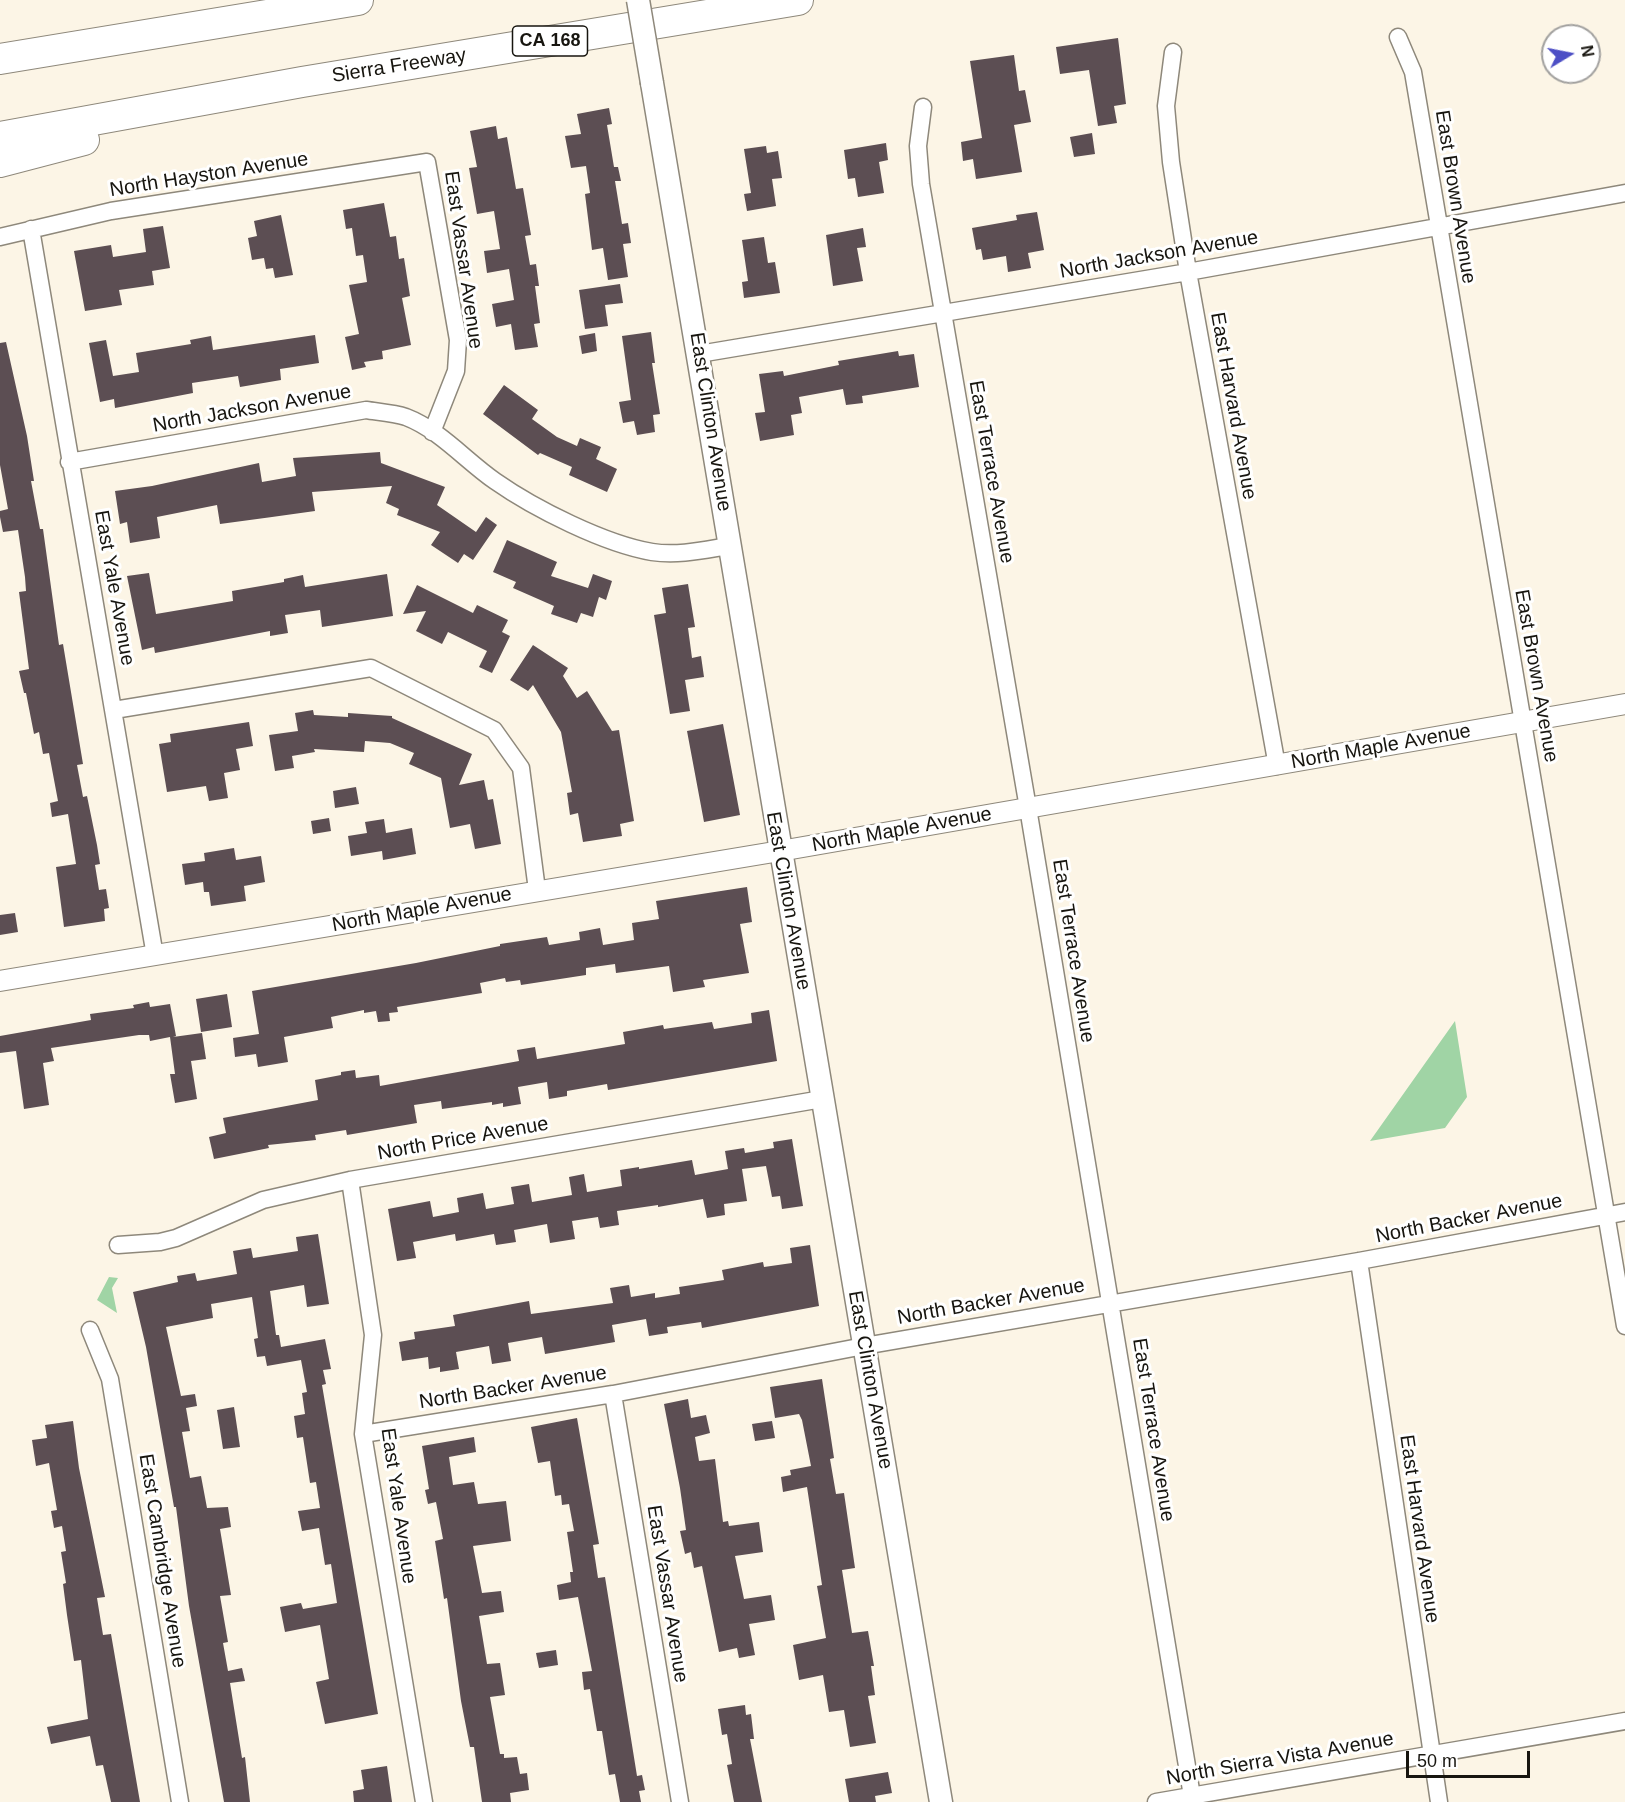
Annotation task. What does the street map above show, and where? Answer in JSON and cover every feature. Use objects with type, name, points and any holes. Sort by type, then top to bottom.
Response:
[{"type":"highway","points":[[9,56],[358,0]]},
{"type":"highway","name":"Sierra Freeway","points":[[0,137],[303,82],[798,0]]},
{"type":"highway","points":[[0,162],[303,82]]},
{"type":"main road","name":"East Clinton Avenue","points":[[638,0],[941,1802]]},
{"type":"street","name":"East Brown Avenue","points":[[1398,37],[1413,72],[1625,1326]]},
{"type":"street","name":"East Harvard Avenue","points":[[1173,52],[1166,106],[1188,272],[1277,766]]},
{"type":"street","name":"East Terrace Avenue","points":[[923,107],[918,146],[921,184],[1028,808],[1193,1799]]},
{"type":"street","name":"North Hayston Avenue","points":[[0,237],[111,211],[427,162]]},
{"type":"street","name":"East Vassar Avenue","points":[[427,162],[458,340],[456,371],[432,432]]},
{"type":"street","name":"North Jackson Avenue","points":[[699,354],[1188,272],[1625,193]]},
{"type":"street","name":"East Yale Avenue","points":[[31,229],[155,956]]},
{"type":"street","name":"North Jackson Avenue","points":[[69,462],[366,410],[406,417],[432,432],[504,487],[537,506],[621,545],[654,552],[688,553],[729,546]]},
{"type":"street","points":[[114,710],[371,669],[494,730],[521,768],[537,890]]},
{"type":"street","name":"North Maple Avenue","points":[[0,981],[780,851],[1625,704]]},
{"type":"street","name":"North Price Avenue","points":[[118,1245],[168,1240],[263,1200],[350,1180],[822,1099]]},
{"type":"street","name":"East Yale Avenue","points":[[350,1180],[373,1335],[363,1434],[424,1802]]},
{"type":"street","name":"North Backer Avenue","points":[[363,1434],[613,1394],[864,1346],[1111,1302],[1359,1262],[1625,1212]]},
{"type":"street","name":"East Harvard Avenue","points":[[1359,1262],[1439,1802]]},
{"type":"street","name":"East Cambridge Avenue","points":[[90,1330],[110,1379],[180,1802]]},
{"type":"street","name":"East Vassar Avenue","points":[[613,1394],[680,1802]]},
{"type":"street","name":"North Sierra Vista Avenue","points":[[1156,1802],[1193,1799],[1625,1721]]},
{"type":"green space","points":[[1455,1021],[1467,1097],[1445,1128],[1370,1141]]},
{"type":"green space","points":[[109,1277],[118,1278],[112,1288],[117,1313],[97,1300]]},
{"type":"building","points":[[1118,38],[1126,104],[1114,106],[1117,123],[1098,126],[1089,70],[1060,74],[1056,47]]},
{"type":"building","points":[[1014,55],[1019,91],[1025,90],[1031,122],[1014,125],[1022,172],[976,179],[973,159],[963,161],[961,142],[982,138],[970,61]]},
{"type":"building","points":[[609,108],[612,124],[607,125],[614,167],[618,167],[621,181],[615,181],[622,224],[628,223],[631,243],[623,244],[628,277],[608,280],[603,248],[592,250],[585,194],[590,193],[586,166],[571,168],[565,136],[581,134],[577,114]]},
{"type":"building","points":[[496,126],[498,139],[507,137],[516,189],[523,188],[531,235],[525,236],[530,265],[536,264],[539,286],[535,286],[540,323],[534,324],[538,347],[515,350],[511,324],[496,327],[492,304],[514,300],[509,269],[487,273],[484,251],[500,249],[494,211],[477,214],[469,168],[477,167],[470,131]]},
{"type":"building","points":[[1092,133],[1095,154],[1074,157],[1070,137]]},
{"type":"building","points":[[886,143],[888,160],[879,162],[884,193],[858,197],[855,178],[848,179],[844,150]]},
{"type":"building","points":[[766,146],[767,153],[778,151],[782,178],[772,179],[776,206],[747,211],[744,194],[751,193],[744,149]]},
{"type":"building","points":[[384,203],[390,237],[396,236],[399,259],[404,258],[410,296],[402,298],[411,345],[382,351],[383,359],[364,362],[366,367],[352,370],[345,337],[359,334],[349,285],[367,282],[363,255],[356,256],[352,228],[346,229],[343,210]]},
{"type":"building","points":[[1037,212],[1044,250],[1028,253],[1031,268],[1008,272],[1006,256],[983,260],[981,249],[976,250],[972,228],[1017,220],[1016,215]]},
{"type":"building","points":[[281,215],[293,275],[275,278],[273,268],[266,269],[264,258],[252,260],[248,238],[257,236],[254,221]]},
{"type":"building","points":[[163,226],[170,268],[152,271],[154,285],[119,290],[122,305],[85,311],[74,251],[111,245],[113,257],[146,252],[143,229]]},
{"type":"building","points":[[863,228],[866,247],[857,248],[863,281],[833,286],[826,235]]},
{"type":"building","points":[[764,237],[768,263],[775,262],[780,293],[744,298],[742,282],[748,281],[742,240]]},
{"type":"building","points":[[620,284],[623,303],[605,305],[608,326],[585,329],[579,290]]},
{"type":"building","points":[[651,332],[655,363],[652,363],[660,414],[653,415],[655,432],[637,435],[634,421],[623,423],[619,402],[631,400],[622,336]]},
{"type":"building","points":[[595,333],[597,351],[582,354],[579,336]]},
{"type":"building","points":[[315,335],[319,363],[280,369],[281,380],[240,387],[238,376],[192,383],[193,393],[115,408],[114,399],[100,402],[89,343],[106,340],[113,376],[139,372],[136,353],[191,344],[190,340],[211,336],[213,350]]},
{"type":"building","points":[[6,342],[27,436],[34,481],[31,481],[40,529],[43,529],[59,645],[63,644],[83,764],[77,765],[83,797],[87,796],[100,864],[95,865],[99,890],[106,889],[109,908],[104,909],[105,921],[64,927],[56,867],[76,864],[68,814],[52,817],[50,803],[58,801],[49,753],[43,754],[39,732],[34,734],[19,671],[29,669],[19,592],[26,591],[18,530],[3,532],[0,517],[0,511],[8,509],[0,465],[0,343]]},
{"type":"building","points":[[898,351],[899,356],[914,354],[919,387],[862,396],[863,403],[846,405],[843,389],[799,397],[802,413],[791,415],[794,435],[760,441],[755,413],[765,412],[759,374],[783,371],[784,376],[839,365],[838,361]]},
{"type":"building","points":[[504,385],[538,410],[532,419],[557,437],[577,446],[580,438],[601,447],[596,459],[617,469],[607,492],[569,475],[572,467],[540,453],[538,455],[483,414]]},
{"type":"building","points":[[380,452],[381,463],[445,487],[437,505],[476,532],[486,517],[497,525],[473,560],[464,554],[458,563],[431,545],[440,532],[397,515],[399,509],[386,503],[392,486],[312,492],[315,511],[220,524],[217,505],[157,517],[160,538],[130,543],[127,522],[120,524],[115,491],[152,486],[259,463],[262,482],[296,476],[293,458]]},
{"type":"building","points":[[507,540],[557,562],[551,576],[588,588],[593,574],[612,581],[606,600],[599,597],[593,617],[581,613],[577,623],[551,614],[554,606],[513,588],[516,582],[493,572]]},
{"type":"building","points":[[149,573],[156,614],[233,601],[232,591],[284,582],[284,579],[303,575],[305,587],[387,574],[393,616],[322,627],[320,610],[285,615],[288,633],[270,636],[270,631],[155,653],[154,647],[142,650],[127,576]]},
{"type":"building","points":[[688,584],[695,627],[688,628],[692,658],[701,656],[704,677],[685,680],[690,711],[670,714],[654,615],[666,613],[662,588]]},
{"type":"building","points":[[417,585],[473,613],[477,605],[508,620],[502,632],[510,636],[492,673],[479,667],[487,651],[448,632],[442,644],[416,631],[426,611],[403,614]]},
{"type":"building","points":[[533,645],[568,668],[563,676],[577,698],[587,691],[612,731],[619,730],[634,821],[620,824],[622,836],[583,842],[578,813],[570,815],[567,793],[572,792],[561,732],[533,685],[528,691],[510,680]]},
{"type":"building","points":[[313,710],[314,715],[348,717],[348,713],[392,716],[392,718],[472,754],[459,785],[484,780],[488,800],[493,799],[501,844],[475,849],[470,824],[450,828],[441,778],[409,764],[414,753],[390,743],[365,741],[364,752],[314,749],[315,752],[292,756],[294,768],[275,771],[269,735],[298,731],[295,713]]},
{"type":"building","points":[[249,722],[253,746],[236,749],[240,770],[224,773],[228,798],[209,801],[206,786],[167,792],[159,744],[171,742],[170,734]]},
{"type":"building","points":[[723,724],[740,815],[704,822],[687,731]]},
{"type":"building","points":[[356,787],[359,804],[335,808],[333,791]]},
{"type":"building","points":[[329,818],[331,831],[313,834],[311,821]]},
{"type":"building","points":[[384,819],[386,833],[412,828],[416,854],[383,860],[382,851],[351,856],[348,836],[367,833],[365,822]]},
{"type":"building","points":[[234,848],[236,860],[261,856],[265,882],[244,886],[246,901],[211,906],[209,892],[204,892],[203,882],[185,885],[182,864],[205,861],[204,853]]},
{"type":"building","points":[[747,887],[752,922],[740,924],[749,973],[703,980],[705,987],[673,992],[669,966],[616,973],[615,964],[586,968],[586,975],[521,985],[520,980],[506,982],[505,978],[480,983],[482,993],[397,1007],[398,1012],[389,1013],[390,1021],[378,1022],[376,1011],[364,1013],[364,1010],[331,1017],[333,1028],[284,1037],[288,1062],[258,1067],[256,1054],[235,1057],[233,1038],[259,1034],[252,991],[416,963],[500,946],[500,944],[547,937],[549,945],[580,940],[579,932],[600,928],[603,945],[634,940],[632,923],[659,919],[656,901]]},
{"type":"building","points":[[15,913],[18,932],[0,935],[0,915]]},
{"type":"building","points":[[227,994],[232,1027],[201,1032],[196,999]]},
{"type":"building","points":[[149,1002],[150,1007],[170,1004],[176,1036],[173,1037],[202,1033],[206,1059],[191,1061],[197,1099],[175,1103],[170,1074],[175,1074],[170,1037],[150,1041],[149,1035],[139,1035],[51,1048],[54,1061],[43,1063],[49,1105],[24,1109],[16,1051],[0,1053],[0,1036],[91,1020],[90,1014],[134,1008],[133,1005]]},
{"type":"building","points":[[769,1010],[777,1061],[608,1090],[607,1084],[567,1091],[567,1096],[549,1099],[547,1082],[518,1087],[521,1104],[503,1107],[503,1103],[492,1105],[492,1102],[442,1109],[441,1101],[414,1105],[417,1123],[347,1135],[346,1130],[315,1135],[316,1140],[268,1145],[269,1148],[214,1159],[209,1137],[226,1133],[223,1118],[318,1100],[315,1080],[341,1075],[341,1072],[355,1070],[356,1078],[379,1075],[380,1086],[519,1061],[517,1050],[535,1047],[537,1059],[625,1044],[623,1032],[663,1025],[664,1029],[712,1022],[714,1029],[752,1023],[751,1013]]},
{"type":"building","points":[[792,1139],[803,1206],[782,1209],[780,1196],[772,1197],[766,1166],[742,1169],[747,1201],[724,1204],[725,1215],[707,1218],[703,1199],[658,1207],[658,1205],[617,1211],[619,1225],[600,1228],[598,1217],[572,1221],[575,1239],[550,1243],[547,1224],[514,1230],[516,1242],[496,1245],[494,1234],[456,1241],[455,1234],[413,1242],[416,1258],[397,1261],[388,1209],[430,1201],[433,1217],[459,1212],[457,1198],[483,1193],[486,1209],[514,1204],[511,1187],[529,1184],[532,1202],[572,1195],[569,1177],[584,1174],[587,1192],[622,1186],[620,1170],[692,1160],[695,1175],[728,1169],[725,1151],[744,1148],[745,1153],[774,1148],[773,1142]]},
{"type":"building","points":[[318,1234],[329,1304],[307,1307],[304,1285],[270,1291],[276,1335],[279,1335],[281,1347],[325,1339],[331,1369],[323,1370],[326,1384],[322,1385],[378,1714],[325,1724],[316,1682],[329,1679],[320,1625],[285,1632],[280,1607],[301,1603],[303,1609],[337,1603],[331,1564],[325,1565],[319,1528],[302,1531],[298,1511],[320,1508],[316,1482],[310,1483],[303,1437],[297,1438],[294,1416],[305,1414],[302,1393],[307,1392],[301,1360],[267,1366],[265,1356],[257,1357],[254,1339],[258,1338],[252,1297],[211,1304],[213,1318],[166,1327],[181,1396],[195,1394],[197,1406],[186,1408],[190,1431],[182,1432],[190,1478],[201,1476],[207,1508],[228,1507],[231,1527],[220,1529],[231,1595],[220,1596],[228,1642],[223,1643],[228,1671],[242,1668],[245,1681],[230,1683],[242,1758],[245,1757],[250,1802],[224,1802],[189,1606],[176,1507],[174,1507],[146,1347],[133,1292],[178,1282],[177,1276],[195,1273],[197,1281],[237,1274],[233,1251],[251,1248],[253,1258],[298,1251],[296,1237]]},
{"type":"building","points":[[810,1245],[819,1306],[702,1328],[701,1322],[667,1327],[668,1333],[649,1336],[646,1319],[612,1325],[615,1342],[545,1354],[542,1337],[508,1343],[511,1361],[492,1364],[489,1346],[456,1352],[459,1369],[440,1372],[440,1367],[429,1369],[428,1357],[402,1361],[399,1342],[415,1339],[414,1332],[455,1326],[453,1315],[529,1301],[531,1314],[613,1303],[610,1288],[629,1285],[631,1297],[655,1293],[655,1298],[680,1294],[679,1287],[724,1280],[722,1270],[763,1262],[764,1267],[792,1263],[790,1248]]},
{"type":"building","points":[[822,1379],[834,1458],[830,1459],[836,1494],[844,1493],[855,1568],[842,1570],[852,1633],[868,1631],[874,1666],[871,1666],[875,1695],[868,1696],[876,1743],[850,1747],[844,1710],[829,1712],[823,1675],[799,1680],[793,1645],[826,1638],[817,1586],[822,1585],[807,1487],[783,1492],[781,1477],[791,1475],[790,1470],[811,1466],[799,1414],[775,1418],[770,1387]]},
{"type":"building","points":[[688,1399],[691,1418],[706,1415],[710,1433],[695,1437],[699,1461],[715,1459],[723,1522],[728,1521],[729,1526],[759,1522],[763,1552],[735,1556],[744,1599],[771,1595],[775,1620],[749,1624],[755,1655],[739,1658],[737,1648],[719,1652],[702,1566],[694,1568],[691,1552],[685,1554],[680,1531],[686,1530],[664,1404]]},
{"type":"building","points":[[234,1407],[240,1447],[223,1449],[217,1410]]},
{"type":"building","points":[[577,1418],[599,1544],[593,1545],[598,1578],[605,1577],[637,1776],[642,1775],[645,1790],[639,1791],[641,1802],[620,1802],[615,1774],[609,1775],[602,1731],[597,1731],[590,1689],[584,1690],[582,1672],[592,1671],[578,1597],[559,1600],[557,1585],[571,1582],[570,1572],[573,1572],[567,1532],[574,1531],[569,1504],[562,1505],[561,1495],[555,1496],[550,1461],[538,1463],[531,1427]]},
{"type":"building","points":[[73,1421],[79,1468],[105,1597],[97,1598],[103,1635],[111,1634],[140,1802],[111,1802],[103,1765],[96,1766],[90,1736],[51,1744],[47,1727],[88,1719],[81,1660],[74,1661],[67,1615],[63,1584],[66,1583],[61,1552],[66,1551],[62,1526],[54,1528],[51,1511],[57,1510],[49,1463],[36,1466],[32,1440],[47,1438],[45,1425]]},
{"type":"building","points":[[772,1421],[775,1438],[755,1441],[752,1424]]},
{"type":"building","points":[[474,1437],[476,1452],[449,1457],[453,1485],[474,1482],[478,1504],[506,1501],[511,1541],[473,1546],[482,1593],[501,1591],[504,1612],[479,1616],[487,1664],[500,1663],[505,1695],[490,1697],[500,1754],[504,1754],[504,1758],[517,1757],[520,1774],[527,1773],[529,1790],[510,1793],[511,1802],[482,1802],[474,1747],[470,1747],[461,1701],[447,1598],[444,1599],[435,1541],[443,1539],[436,1502],[428,1504],[425,1490],[429,1489],[422,1446]]},
{"type":"building","points":[[556,1650],[558,1665],[539,1668],[536,1653]]},
{"type":"building","points":[[745,1705],[746,1715],[751,1714],[754,1739],[750,1739],[762,1802],[734,1802],[727,1765],[732,1764],[727,1734],[722,1735],[718,1709]]},
{"type":"building","points":[[387,1766],[392,1802],[354,1802],[353,1791],[364,1789],[361,1770]]},
{"type":"building","points":[[888,1772],[892,1793],[875,1796],[876,1802],[849,1802],[845,1779]]}]
